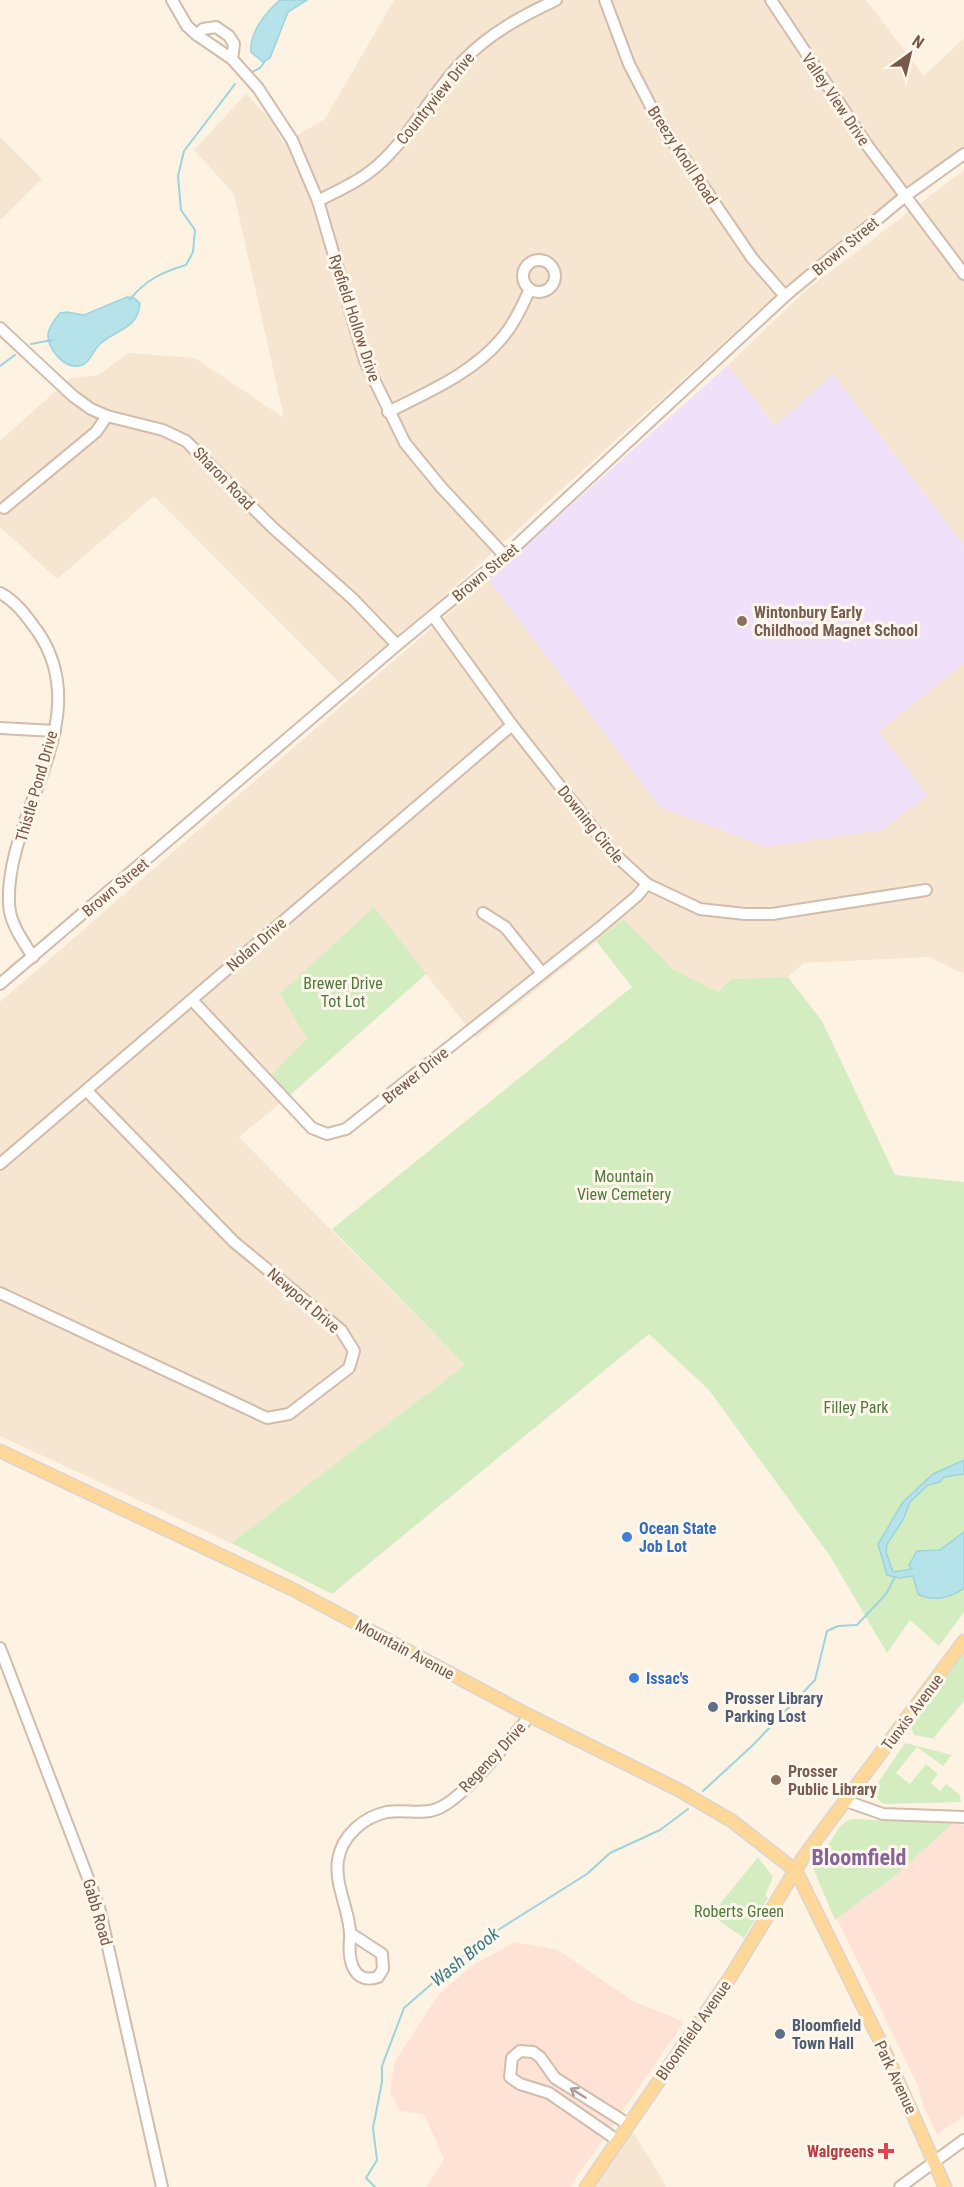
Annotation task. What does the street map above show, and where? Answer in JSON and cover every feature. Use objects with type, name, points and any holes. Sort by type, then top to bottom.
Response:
[{"type":"main road","name":"Mountain Avenue","points":[[0,1451],[292,1589],[530,1716],[712,1809],[732,1821],[796,1871]]},
{"type":"main road","name":"Tunxis Avenue","points":[[796,1871],[804,1856],[964,1641]]},
{"type":"main road","name":"Bloomfield Avenue","points":[[586,2187],[731,1976],[796,1871]]},
{"type":"main road","name":"Park Avenue","points":[[796,1871],[936,2161],[945,2187]]},
{"type":"street","points":[[172,0],[187,26],[197,35],[232,59],[234,44],[229,36],[216,27],[203,29],[197,35]]},
{"type":"street","name":"Countryview Drive","points":[[318,201],[363,177],[378,166],[397,146],[464,60],[484,42],[506,26],[556,0]]},
{"type":"street","name":"Breezy Knoll Road","points":[[605,0],[629,64],[658,120],[752,258],[785,296]]},
{"type":"street","name":"Valley View Drive","points":[[771,0],[904,197],[964,274]]},
{"type":"street","name":"Ryefield Hollow Drive","points":[[232,59],[258,88],[292,140],[318,201],[365,361],[405,443],[423,467],[506,556]]},
{"type":"street","name":"Brown Street","points":[[0,984],[397,645],[506,556],[785,296],[904,197],[964,154]]},
{"type":"street","points":[[388,412],[455,378],[486,353],[502,339],[530,289]]},
{"type":"street","name":"Sharon Road","points":[[0,328],[73,396],[107,416],[163,430],[186,441],[272,527],[353,599],[397,645]]},
{"type":"street","points":[[4,508],[96,432],[107,416]]},
{"type":"street","name":"Thistle Pond Drive","points":[[0,593],[21,609],[49,651],[56,680],[54,731],[50,754],[20,842],[9,890],[12,919],[33,957]]},
{"type":"street","name":"Downing Circle","points":[[433,616],[512,725],[611,851],[647,885],[700,909],[745,914],[772,914],[926,890]]},
{"type":"street","name":"Nolan Drive","points":[[0,1164],[512,725]]},
{"type":"street","points":[[0,728],[54,731]]},
{"type":"street","name":"Brewer Drive","points":[[192,1000],[312,1128],[327,1134],[346,1129],[638,896],[647,885]]},
{"type":"street","points":[[483,912],[505,927],[542,973]]},
{"type":"street","name":"Newport Drive","points":[[0,1293],[267,1418],[289,1414],[349,1368],[354,1351],[341,1330],[234,1242],[87,1090]]},
{"type":"street","name":"Gabb Road","points":[[0,1648],[99,1907],[162,2187]]},
{"type":"street","name":"Regency Drive","points":[[350,1933],[343,1905],[338,1861],[348,1835],[362,1824],[387,1812],[424,1812],[445,1804],[473,1780],[530,1716]]},
{"type":"street","points":[[846,1801],[884,1814],[964,1817]]},
{"type":"street","points":[[617,2140],[549,2093],[520,2084],[510,2077],[512,2058],[520,2051],[533,2052],[540,2057],[555,2078],[628,2124]]},
{"type":"street","points":[[900,2187],[964,2140]]},
{"type":"shaded area","points":[[394,0],[866,0],[924,76],[964,38],[964,151],[788,284],[441,599],[340,683],[154,496],[57,579],[0,527],[0,441],[70,378],[99,375],[128,353],[195,358],[284,418],[234,194],[194,150],[246,94],[271,120],[283,143],[325,119]]},
{"type":"shaded area","points":[[0,137],[42,179],[0,220]]},
{"type":"shaded area","points":[[964,170],[964,545],[833,374],[775,426],[728,365],[806,290]]},
{"type":"shaded area","name":"Wintonbury Early Childhood Magnet School","points":[[728,365],[775,426],[833,374],[964,545],[964,663],[879,732],[928,795],[882,830],[766,847],[660,807],[488,579]]},
{"type":"shaded area","points":[[488,579],[660,807],[766,847],[928,795],[878,732],[964,663],[964,974],[929,957],[804,963],[788,977],[731,979],[718,992],[673,969],[623,920],[476,1038],[374,908],[307,1038],[270,1077],[288,1097],[239,1137],[465,1365],[231,1543],[0,1436],[0,1002]]},
{"type":"shaded area","points":[[953,1823],[964,1825],[964,2116],[937,2134],[924,2108],[919,2088],[837,1919],[896,1875]]},
{"type":"shaded area","points":[[515,1942],[558,1950],[633,2001],[684,2022],[570,2187],[426,2187],[444,2159],[424,2114],[400,2111],[390,2092],[395,2061],[439,1994],[470,1967]]},
{"type":"shaded area","points":[[628,2124],[667,2187],[586,2187]]},
{"type":"green space","name":"Brewer Drive Tot Lot","points":[[374,907],[426,974],[288,1097],[270,1077],[307,1038],[280,994]]},
{"type":"green space","name":"Mountain View Cemetery","points":[[623,919],[673,969],[718,992],[731,979],[788,977],[822,1021],[895,1175],[964,1182],[964,1612],[939,1646],[910,1620],[887,1653],[830,1556],[709,1390],[649,1334],[332,1594],[231,1543],[465,1365],[332,1229],[632,987],[596,941]]},
{"type":"green space","points":[[964,1653],[964,1701],[934,1737],[936,1739],[914,1735],[911,1727]]},
{"type":"green space","points":[[905,1743],[952,1755],[943,1766],[917,1747],[896,1773],[910,1784],[926,1764],[938,1774],[931,1783],[940,1791],[946,1784],[960,1795],[961,1802],[885,1804],[878,1799],[875,1787]]},
{"type":"green space","points":[[848,1820],[953,1823],[896,1875],[835,1920],[813,1868],[841,1825]]},
{"type":"green space","name":"Roberts Green","points":[[758,1857],[773,1877],[765,1895],[768,1898],[744,1938],[711,1915]]},
{"type":"water","points":[[280,0],[307,0],[288,12],[270,58],[263,62],[251,52],[251,45],[264,17]]},
{"type":"water","points":[[127,297],[134,298],[140,303],[131,324],[100,344],[90,359],[82,365],[69,365],[58,357],[48,340],[48,334],[51,325],[60,313],[84,315]]},
{"type":"water","points":[[964,1460],[964,1474],[944,1477],[940,1482],[928,1485],[910,1502],[903,1520],[887,1544],[886,1552],[893,1572],[912,1569],[909,1565],[917,1551],[940,1550],[964,1532],[964,1588],[942,1598],[930,1598],[918,1594],[913,1576],[900,1578],[887,1575],[878,1544],[903,1502],[933,1474]]},
{"type":"waterway","points":[[252,72],[260,68],[265,61]]},
{"type":"waterway","points":[[130,299],[155,278],[186,265],[193,252],[195,230],[181,210],[178,176],[184,151],[235,84]]},
{"type":"waterway","points":[[31,344],[52,340]]},
{"type":"waterway","points":[[0,366],[15,355]]},
{"type":"waterway","name":"Wash Brook","points":[[703,1791],[753,1745],[815,1680],[827,1631],[838,1626],[857,1625],[886,1594],[895,1577]]},
{"type":"waterway","name":"Wash Brook","points":[[375,2187],[366,2178],[377,2160],[373,2128],[382,2082],[382,2066],[404,2008],[482,1940],[587,1874],[610,1853],[660,1830],[688,1809]]},
{"type":"place","name":"Wintonbury Early Childhood Magnet School","points":[[742,621]]},
{"type":"place","name":"Ocean State Job Lot","points":[[627,1537]]},
{"type":"place","name":"Issac's","points":[[634,1678]]},
{"type":"place","name":"Prosser Library Parking Lost","points":[[713,1707]]},
{"type":"place","name":"Prosser Public Library","points":[[776,1780]]},
{"type":"place","name":"Bloomfield Town Hall","points":[[780,2034]]},
{"type":"place","name":"Walgreens","points":[[886,2151]]},
{"type":"district","name":"Bloomfield","points":[[859,1857]]},
{"type":"park label","name":"Filley Park","points":[[856,1407]]}]
